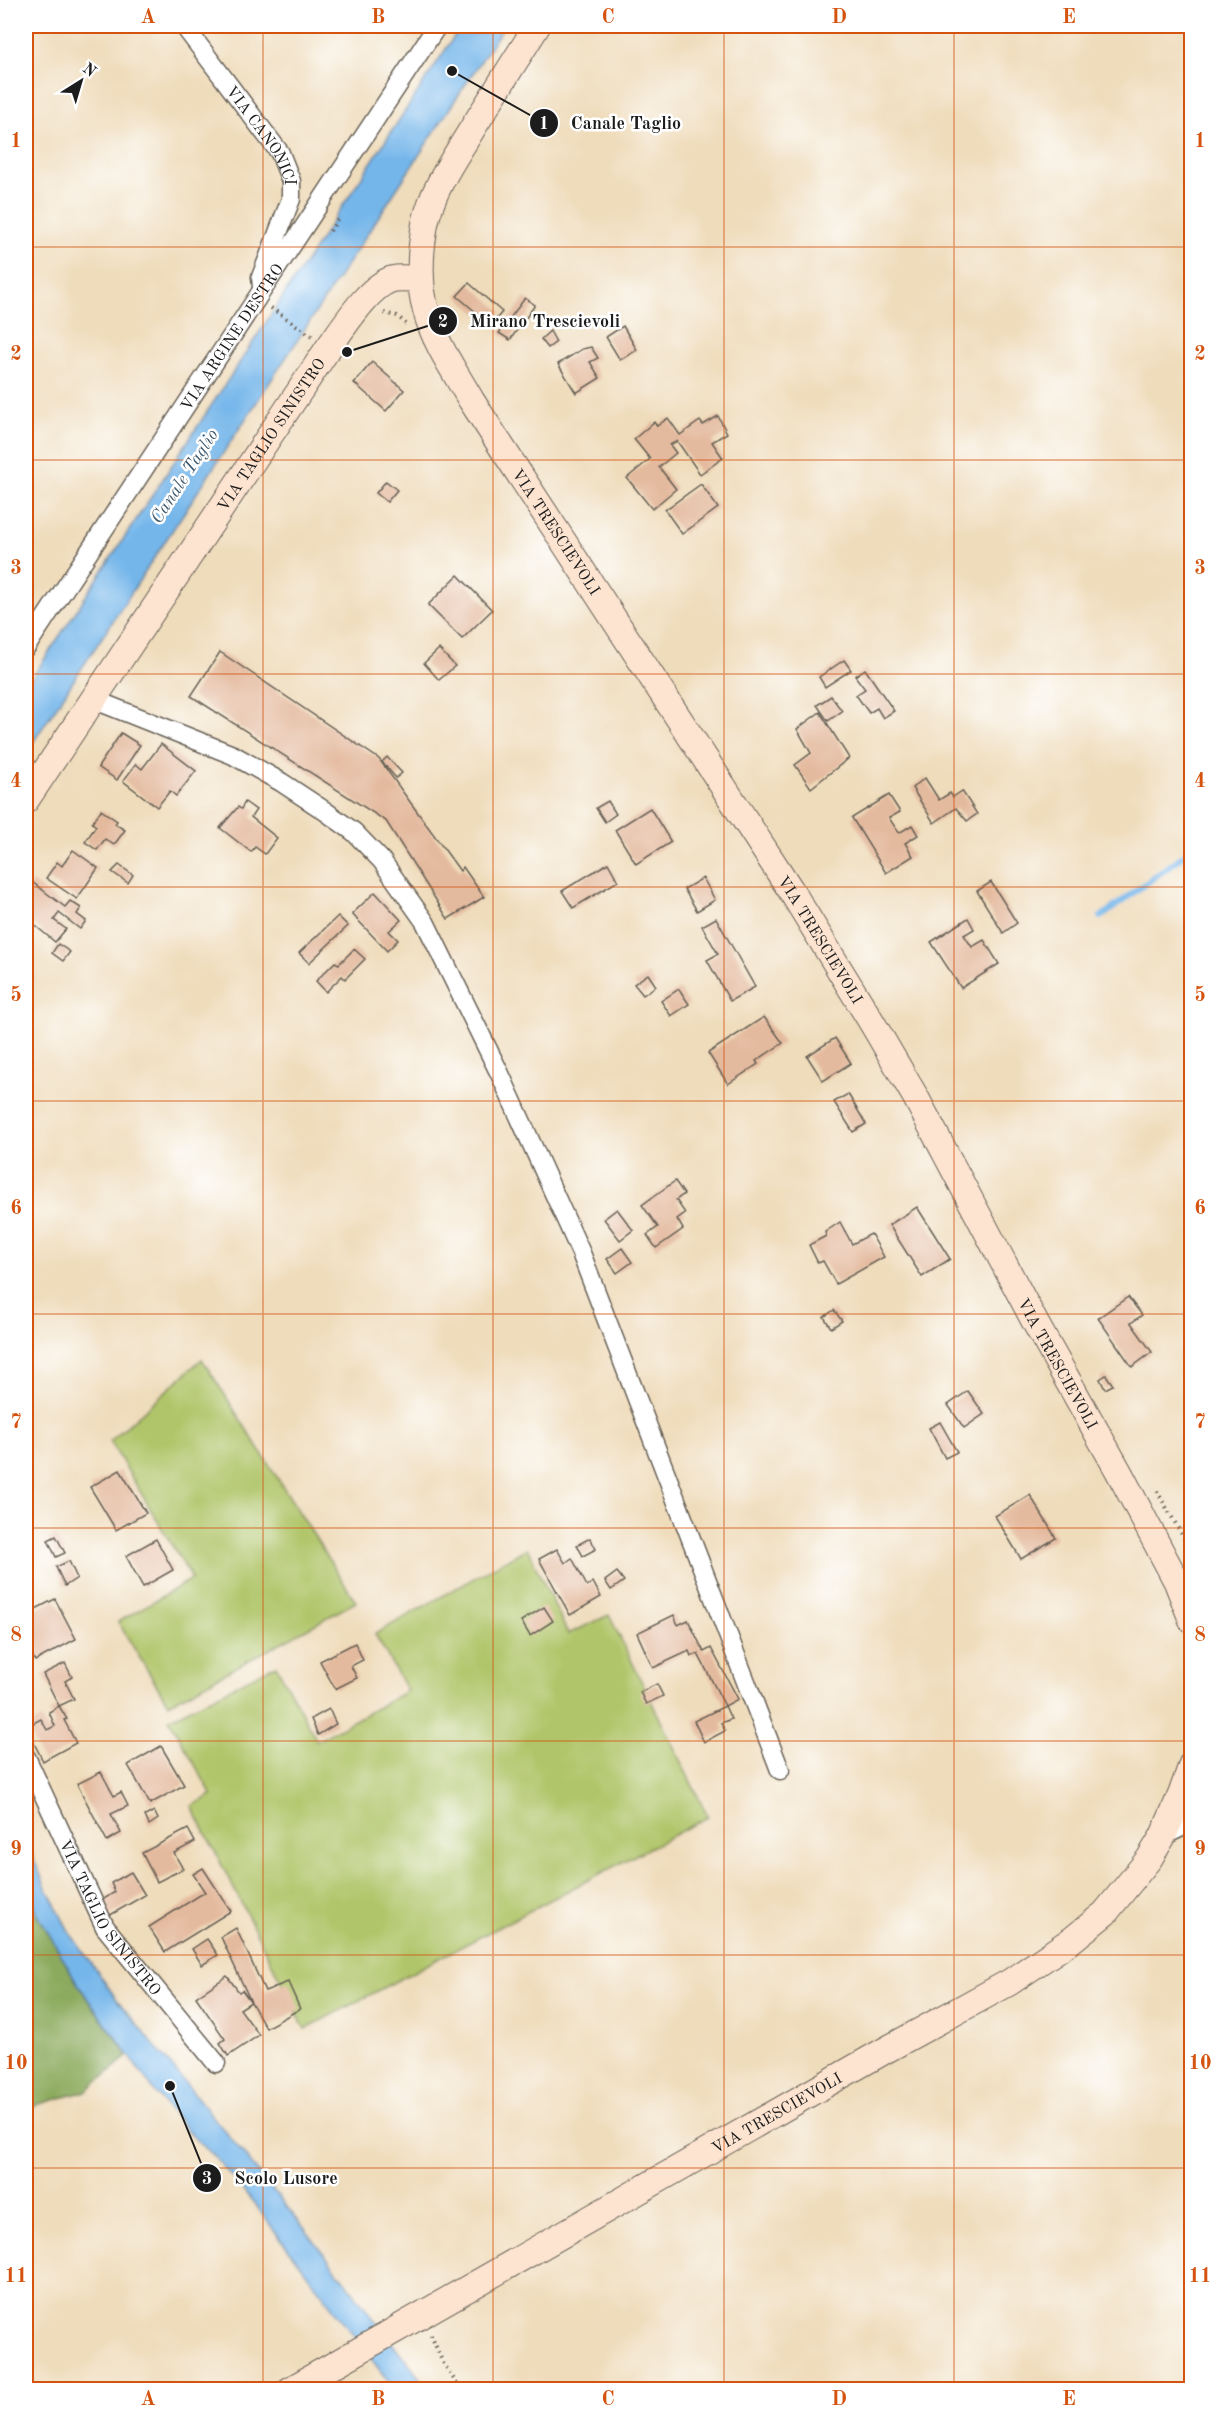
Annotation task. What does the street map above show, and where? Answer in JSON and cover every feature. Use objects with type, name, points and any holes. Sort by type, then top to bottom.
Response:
[{"type":"main road","points":[[421,279],[426,222],[436,193],[457,154],[537,26]]},
{"type":"main road","name":"VIA TAGLIO SINISTRO","points":[[26,800],[329,347],[353,315],[366,298],[386,281],[395,278],[421,279]]},
{"type":"main road","name":"VIA TRESCIEVOLI","points":[[421,279],[426,311],[444,351],[471,400],[792,892],[915,1096],[1036,1324],[1178,1582],[1191,1620]]},
{"type":"main road","name":"VIA TRESCIEVOLI","points":[[290,2390],[333,2363],[884,2050],[1010,1982],[1073,1939],[1105,1913],[1132,1881],[1163,1836],[1181,1795],[1191,1764]]},
{"type":"street","name":"VIA CANONICI","points":[[184,26],[280,153],[291,181],[291,199],[261,277],[263,297]]},
{"type":"street","name":"VIA ARGINE DESTRO","points":[[26,648],[263,297],[437,26]]},
{"type":"street","points":[[95,698],[233,755],[281,782],[325,811],[354,832],[382,861],[425,922],[500,1074],[581,1253],[780,1770]]},
{"type":"street","name":"VIA TAGLIO SINISTRO","points":[[26,1757],[105,1928],[216,2063]]},
{"type":"street","points":[[1163,1836],[1191,1822]]},
{"type":"path","points":[[330,231],[338,219]]},
{"type":"path","points":[[263,297],[318,339]]},
{"type":"path","points":[[414,2318],[461,2390]]},
{"type":"green space","points":[[202,1359],[356,1602],[168,1704],[118,1622],[192,1579],[110,1441]]},
{"type":"green space","points":[[527,1548],[568,1634],[609,1615],[708,1817],[305,2029],[192,1806],[212,1795],[169,1719],[276,1665],[317,1741],[407,1691],[375,1634]]},
{"type":"green space","points":[[34,1908],[79,1986],[128,2056],[86,2091],[36,2105],[26,2115],[26,1913]]},
{"type":"water","points":[[461,26],[504,26],[26,753],[26,687]]},
{"type":"water","points":[[26,1841],[45,1885],[70,1933],[118,2001],[301,2224],[428,2389],[394,2389],[253,2202],[161,2100],[79,1986],[34,1908],[26,1887]]},
{"type":"building","points":[[469,283],[502,312],[491,325],[457,296]]},
{"type":"building","points":[[525,298],[535,305],[510,340],[499,333]]},
{"type":"building","points":[[623,326],[637,350],[620,360],[606,337]]},
{"type":"building","points":[[550,331],[556,342],[548,348],[541,339]]},
{"type":"building","points":[[591,347],[598,358],[590,362],[600,378],[576,393],[558,364],[582,349]]},
{"type":"building","points":[[372,362],[404,390],[386,411],[354,383]]},
{"type":"building","points":[[718,416],[727,433],[712,442],[723,458],[700,474],[677,441],[670,445],[676,453],[659,467],[676,489],[652,509],[627,478],[650,459],[634,439],[654,422],[657,426],[668,418],[680,435],[700,421],[703,425]]},
{"type":"building","points":[[386,481],[397,490],[387,502],[376,493]]},
{"type":"building","points":[[701,484],[718,508],[682,534],[665,510]]},
{"type":"building","points":[[458,575],[492,610],[462,639],[428,605]]},
{"type":"building","points":[[439,649],[455,666],[439,680],[424,663]]},
{"type":"building","points":[[220,652],[379,759],[460,871],[463,867],[484,897],[448,919],[386,821],[191,696]]},
{"type":"building","points":[[844,660],[851,670],[825,687],[819,677]]},
{"type":"building","points":[[865,669],[894,711],[883,718],[877,708],[869,713],[856,695],[865,689],[855,676]]},
{"type":"building","points":[[831,696],[842,711],[828,721],[817,705]]},
{"type":"building","points":[[820,712],[849,758],[811,788],[795,765],[811,753],[797,729]]},
{"type":"building","points":[[121,733],[140,745],[117,780],[98,767]]},
{"type":"building","points":[[161,744],[196,771],[176,796],[170,791],[157,807],[123,781],[136,764],[142,769]]},
{"type":"building","points":[[387,757],[402,773],[396,778],[382,762]]},
{"type":"building","points":[[925,778],[939,800],[950,793],[953,797],[962,791],[977,814],[967,821],[956,808],[934,823],[912,788]]},
{"type":"building","points":[[889,795],[900,812],[889,818],[899,833],[912,825],[918,835],[905,843],[913,856],[886,873],[852,818]]},
{"type":"building","points":[[608,801],[616,814],[605,822],[596,808]]},
{"type":"building","points":[[245,802],[256,810],[251,817],[277,838],[265,854],[255,847],[251,852],[220,828],[238,807],[241,809]]},
{"type":"building","points":[[650,808],[671,842],[636,864],[615,830]]},
{"type":"building","points":[[101,810],[125,830],[114,845],[105,839],[97,850],[85,842],[96,826],[92,823]]},
{"type":"building","points":[[73,850],[98,868],[77,899],[46,878],[57,862],[62,866]]},
{"type":"building","points":[[608,863],[618,881],[573,908],[562,891]]},
{"type":"building","points":[[119,865],[133,875],[128,883],[112,872]]},
{"type":"building","points":[[703,878],[715,900],[697,911],[684,889]]},
{"type":"building","points":[[32,882],[65,907],[70,901],[81,908],[77,914],[86,921],[80,929],[59,913],[54,920],[66,929],[55,942],[26,918],[26,890]]},
{"type":"building","points":[[991,882],[1017,923],[1003,933],[977,891]]},
{"type":"building","points":[[375,892],[401,920],[389,931],[398,940],[387,951],[352,914]]},
{"type":"building","points":[[338,916],[348,926],[309,963],[299,953]]},
{"type":"building","points":[[716,918],[755,987],[730,1001],[707,960],[718,954],[702,926]]},
{"type":"building","points":[[968,918],[974,929],[964,935],[972,947],[984,940],[999,964],[961,988],[931,942]]},
{"type":"building","points":[[58,944],[70,952],[63,961],[52,953]]},
{"type":"building","points":[[354,949],[365,959],[345,979],[342,976],[326,992],[316,981],[335,962],[339,964]]},
{"type":"building","points":[[26,956],[33,961],[28,969],[34,977],[26,987]]},
{"type":"building","points":[[648,974],[656,986],[643,995],[634,984]]},
{"type":"building","points":[[679,989],[689,1004],[671,1016],[661,1001]]},
{"type":"building","points":[[764,1017],[783,1043],[756,1061],[758,1064],[728,1084],[708,1053]]},
{"type":"building","points":[[835,1038],[851,1063],[823,1081],[807,1056]]},
{"type":"building","points":[[848,1094],[866,1124],[853,1132],[834,1102]]},
{"type":"building","points":[[675,1181],[684,1194],[676,1200],[685,1213],[677,1219],[683,1229],[656,1248],[647,1235],[658,1227],[642,1205]]},
{"type":"building","points":[[917,1207],[950,1259],[922,1277],[889,1225]]},
{"type":"building","points":[[617,1209],[633,1230],[620,1240],[604,1219]]},
{"type":"building","points":[[840,1222],[852,1244],[871,1234],[884,1257],[836,1284],[823,1261],[818,1263],[809,1245],[826,1236],[825,1232]]},
{"type":"building","points":[[622,1248],[632,1262],[617,1273],[607,1259]]},
{"type":"building","points":[[1128,1297],[1142,1315],[1131,1323],[1152,1352],[1132,1367],[1098,1318]]},
{"type":"building","points":[[834,1310],[842,1321],[831,1328],[824,1317]]},
{"type":"building","points":[[1106,1375],[1113,1385],[1105,1389],[1100,1379]]},
{"type":"building","points":[[968,1391],[984,1414],[964,1428],[948,1405]]},
{"type":"building","points":[[940,1422],[957,1452],[945,1458],[929,1428]]},
{"type":"building","points":[[120,1470],[146,1513],[116,1530],[90,1487]]},
{"type":"building","points":[[1030,1495],[1056,1538],[1021,1559],[995,1516]]},
{"type":"building","points":[[56,1536],[65,1553],[56,1557],[48,1540]]},
{"type":"building","points":[[590,1538],[596,1549],[583,1556],[577,1545]]},
{"type":"building","points":[[156,1539],[173,1570],[143,1587],[126,1556]]},
{"type":"building","points":[[557,1549],[565,1563],[572,1558],[587,1586],[593,1582],[601,1597],[570,1615],[539,1559]]},
{"type":"building","points":[[69,1561],[77,1578],[65,1586],[56,1567]]},
{"type":"building","points":[[617,1572],[624,1581],[611,1590],[605,1581]]},
{"type":"building","points":[[55,1599],[76,1639],[35,1661],[26,1643],[26,1614]]},
{"type":"building","points":[[544,1607],[553,1621],[530,1636],[521,1621]]},
{"type":"building","points":[[674,1615],[678,1625],[688,1620],[704,1652],[711,1648],[738,1699],[725,1706],[698,1654],[691,1656],[689,1651],[653,1668],[637,1633]]},
{"type":"building","points":[[355,1643],[363,1660],[351,1666],[357,1678],[335,1689],[320,1661]]},
{"type":"building","points":[[65,1663],[72,1677],[65,1681],[74,1699],[59,1706],[43,1674]]},
{"type":"building","points":[[657,1684],[663,1696],[646,1704],[640,1692]]},
{"type":"building","points":[[59,1706],[67,1719],[64,1720],[76,1743],[43,1761],[26,1727],[41,1719],[47,1730],[55,1726],[49,1712]]},
{"type":"building","points":[[725,1706],[731,1719],[721,1723],[725,1731],[704,1742],[694,1721]]},
{"type":"building","points":[[329,1709],[336,1724],[318,1735],[311,1719]]},
{"type":"building","points":[[161,1746],[184,1785],[150,1804],[128,1765]]},
{"type":"building","points":[[101,1772],[114,1796],[121,1792],[128,1806],[111,1814],[121,1833],[107,1841],[77,1784]]},
{"type":"building","points":[[154,1811],[158,1819],[149,1825],[145,1816]]},
{"type":"building","points":[[188,1829],[195,1842],[174,1853],[183,1869],[157,1882],[142,1853]]},
{"type":"building","points":[[203,1868],[231,1911],[165,1952],[149,1927],[205,1892],[193,1874]]},
{"type":"building","points":[[131,1872],[145,1895],[107,1917],[99,1902],[115,1892],[111,1883]]},
{"type":"building","points":[[236,1928],[265,1991],[288,1982],[300,2009],[266,2028],[251,2002],[221,1937]]},
{"type":"building","points":[[207,1939],[218,1955],[202,1965],[192,1949]]},
{"type":"building","points":[[227,1976],[239,1992],[242,1990],[251,2002],[240,2009],[259,2035],[228,2056],[220,2043],[225,2039],[196,1997]]},
{"type":"waterway","points":[[1101,917],[1192,849]]},
{"type":"place","name":"Canale Taglio","points":[[452,71]]},
{"type":"place","name":"Mirano Trescievoli","points":[[347,352]]},
{"type":"place","name":"Scolo Lusore","points":[[170,2086]]}]
